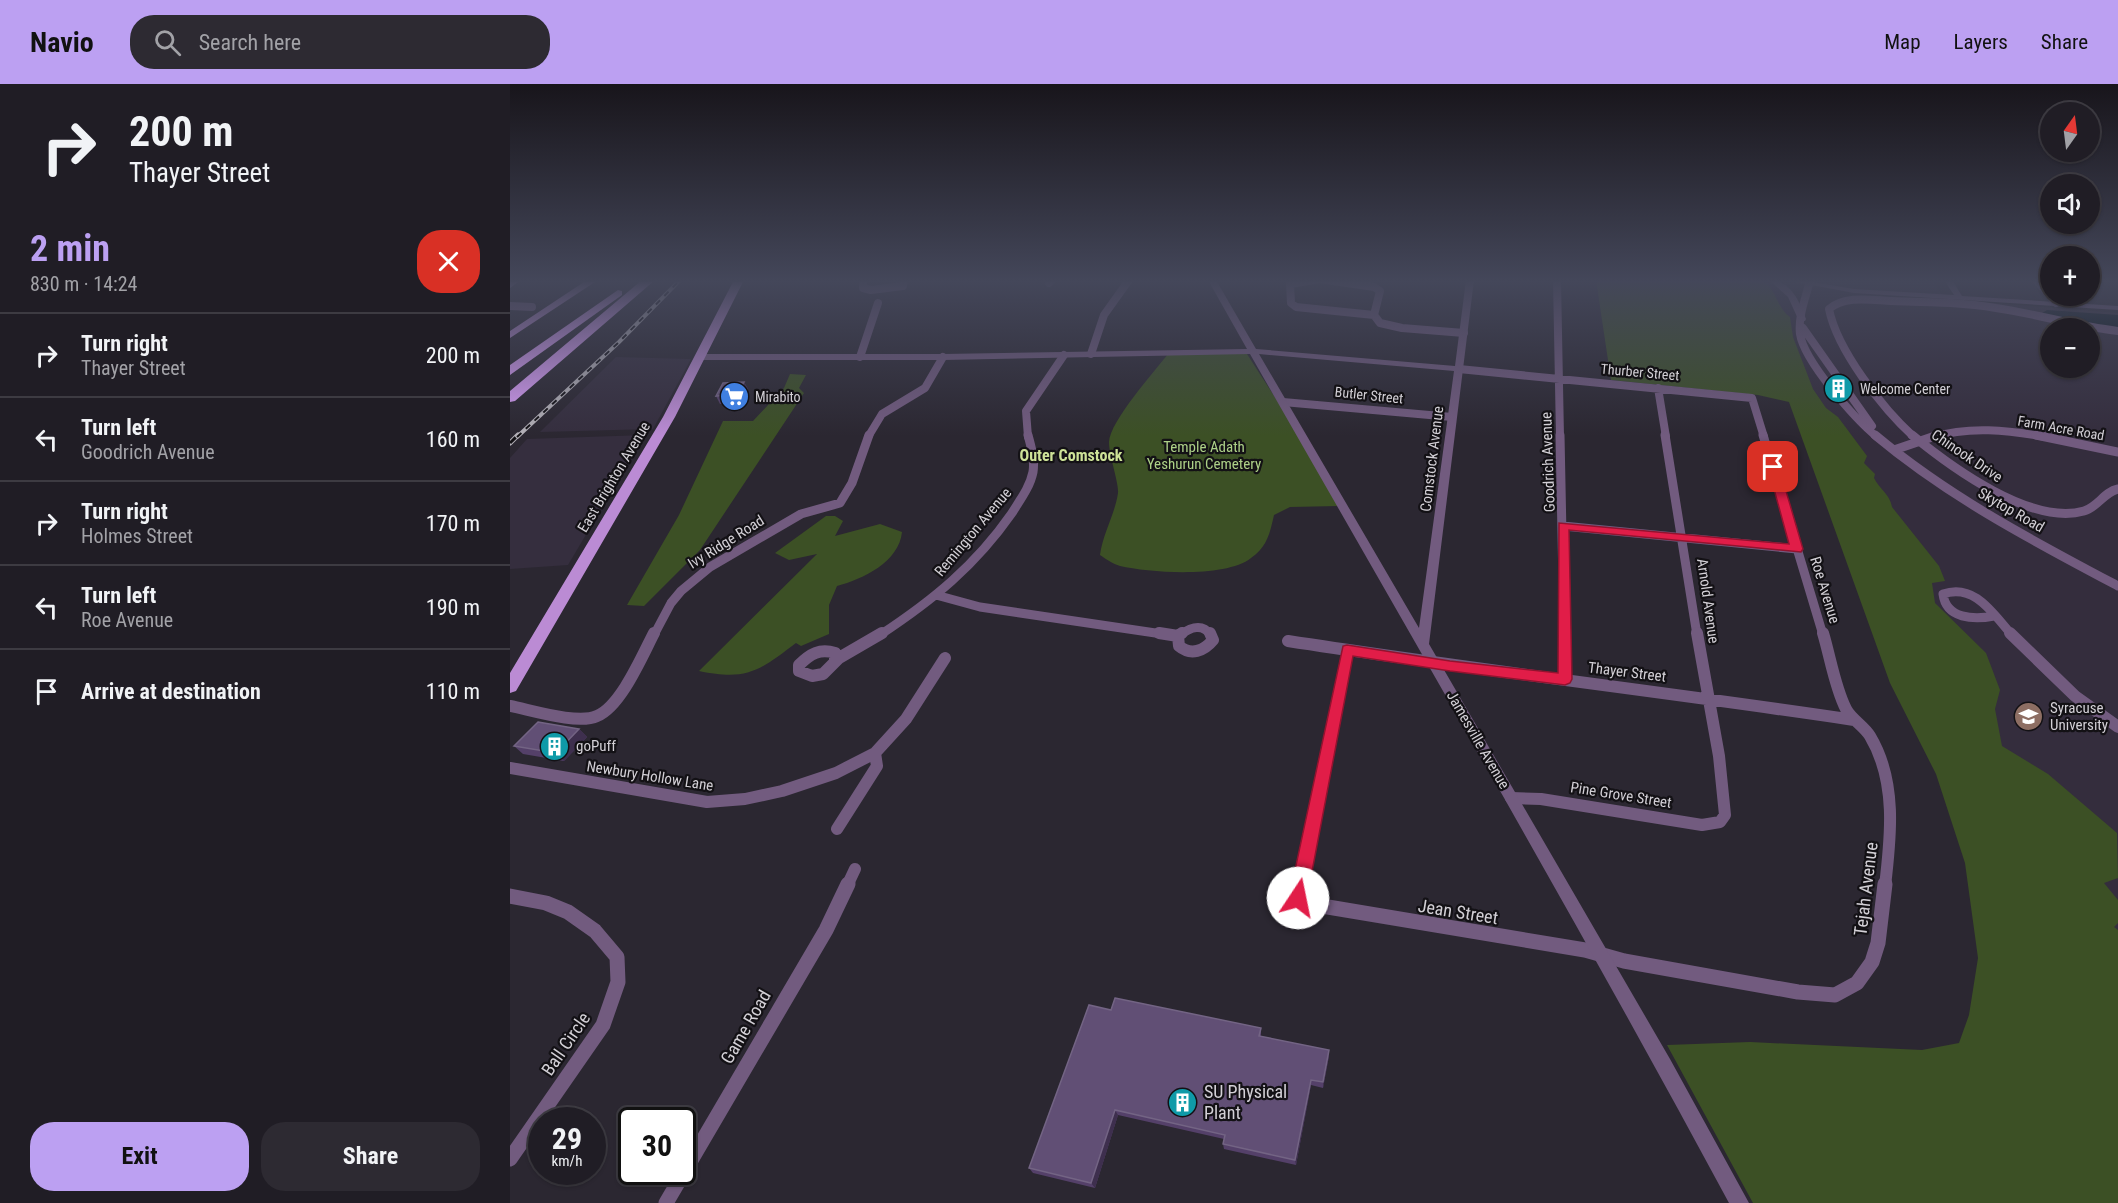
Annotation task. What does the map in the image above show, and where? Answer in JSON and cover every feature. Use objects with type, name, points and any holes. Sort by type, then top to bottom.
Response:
[{"type":"highway","points":[[510,360],[550,332]]},
{"type":"highway","points":[[510,371],[561,332]]},
{"type":"highway","points":[[512,393],[586,332]]},
{"type":"main road","name":"East Brighton Avenue","points":[[510,687],[649,452],[713,332]]},
{"type":"street","points":[[860,357],[868,332]]},
{"type":"street","points":[[1091,354],[1098,332]]},
{"type":"street","name":"Jamesville Avenue","points":[[1241,332],[1601,954],[1739,1203]]},
{"type":"street","points":[[1456,332],[1464,333]]},
{"type":"street","name":"Goodrich Avenue","points":[[1558,332],[1565,679]]},
{"type":"street","name":"Skytop Road","points":[[1800,332],[1804,344],[1852,414],[1894,450],[1984,513],[2118,586]]},
{"type":"street","name":"Skytop Road","points":[[1808,332],[1867,420],[1894,450]]},
{"type":"street","name":"Chinook Drive","points":[[1836,332],[1839,341],[1874,392],[1899,422],[1920,441],[1981,484],[2017,502],[2043,510],[2081,512],[2094,507],[2106,493],[2118,489]]},
{"type":"street","name":"Comstock Avenue","points":[[1423,643],[1464,333]]},
{"type":"street","name":"Thurber Street","points":[[701,357],[943,357],[1252,351],[1750,397]]},
{"type":"street","name":"Remington Avenue","points":[[835,660],[863,645],[936,595],[959,576],[1023,496],[1034,472],[1034,458],[1025,418],[1026,411],[1064,355]]},
{"type":"street","name":"Ivy Ridge Road","points":[[510,706],[593,718],[602,714],[613,703],[630,678],[660,620],[681,591],[718,564],[791,519],[840,502],[851,487],[877,421],[893,407],[922,391],[943,357]]},
{"type":"street","points":[[1829,383],[1844,383]]},
{"type":"street","name":"Arnold Avenue","points":[[1658,388],[1707,698],[1719,756],[1724,818]]},
{"type":"street","points":[[1838,394],[1853,396]]},
{"type":"street","name":"Roe Avenue","points":[[1750,397],[1755,404],[1846,710],[1854,721]]},
{"type":"street","name":"Butler Street","points":[[1283,402],[1452,417]]},
{"type":"street","name":"Farm Acre Road","points":[[1894,450],[1950,433],[2000,431],[2037,435],[2118,452]]},
{"type":"street","points":[[1563,526],[1797,549]]},
{"type":"street","name":"Remington Avenue","points":[[936,595],[980,607],[1178,636]]},
{"type":"street","points":[[1994,616],[2058,683],[2118,726]]},
{"type":"street","name":"Thayer Street","points":[[1288,640],[1434,663],[1707,698],[1854,721]]},
{"type":"street","name":"Jean Street","points":[[1347,650],[1298,898],[1310,905],[1601,954]]},
{"type":"street","name":"Newbury Hollow Lane","points":[[510,768],[707,802],[736,801],[790,790],[840,771],[875,753],[902,723],[945,658]]},
{"type":"street","name":"Tejah Avenue","points":[[1601,954],[1624,961],[1798,992],[1835,995],[1857,983],[1872,962],[1878,943],[1892,815],[1890,792],[1877,752],[1870,735],[1854,721]]},
{"type":"street","points":[[837,829],[877,766],[875,753]]},
{"type":"street","name":"Pine Grove Street","points":[[1510,798],[1541,799],[1702,825],[1711,825],[1724,818]]},
{"type":"street","name":"Game Road","points":[[666,1203],[826,930],[855,869]]},
{"type":"street","name":"Ball Circle","points":[[510,896],[546,903],[568,912],[595,931],[617,957],[618,982],[603,1025],[510,1159]]},
{"type":"shaded area","name":"Syracuse University","points":[[1773,332],[2040,332],[2040,378],[2100,378],[2100,332],[2118,332],[2118,1100]]},
{"type":"shaded area","points":[[616,357],[691,359],[653,429],[540,432]]},
{"type":"shaded area","points":[[645,435],[568,565],[510,569],[510,458],[527,439]]},
{"type":"green space","points":[[1604,332],[1792,332],[1813,389],[1826,408],[1838,417],[1867,456],[1864,463],[1875,474],[1874,478],[1892,507],[1939,566],[1945,581],[1932,583],[1935,603],[1986,653],[2000,690],[1995,709],[2002,746],[2048,774],[2117,833],[2118,878],[2104,883],[2118,900],[2118,923],[2114,927],[2118,930],[2118,1203],[1753,1203],[1667,1045],[1750,1042],[1922,1050],[1959,1043],[1969,1015],[1978,958],[1965,863],[1936,774],[1890,683],[1789,402],[1758,395],[1611,380]]},
{"type":"green space","name":"Temple Adath Yeshurun Cemetery","points":[[1168,354],[1247,354],[1280,405],[1339,506],[1290,507],[1274,515],[1269,534],[1261,549],[1251,558],[1224,569],[1188,572],[1150,571],[1120,566],[1100,555],[1118,493],[1109,448],[1111,433],[1124,410]]},
{"type":"green space","points":[[790,374],[806,375],[799,388],[804,393],[700,550],[644,606],[627,605],[679,515],[723,421],[753,421],[784,388]]},
{"type":"green space","points":[[826,516],[835,516],[843,521],[835,536],[880,524],[902,532],[899,543],[894,552],[878,568],[858,579],[837,586],[829,605],[829,634],[801,646],[796,643],[772,661],[752,671],[729,675],[699,671],[817,554],[789,560],[775,553]]},
{"type":"building","points":[[744,382],[737,394],[716,396],[723,383]]},
{"type":"building","points":[[538,722],[579,729],[556,753],[514,746]]},
{"type":"building","name":"SU Physical Plant","points":[[1115,998],[1261,1028],[1259,1036],[1329,1050],[1323,1082],[1311,1080],[1295,1160],[1223,1144],[1225,1135],[1115,1110],[1091,1183],[1029,1168],[1089,1005],[1111,1010]]},
{"type":"railway","points":[[517,437],[629,332]]},
{"type":"railway","points":[[510,443],[518,435]]},
{"type":"place","name":"Welcome Center","points":[[1839,389]]},
{"type":"place","name":"Mirabito","points":[[734,397]]},
{"type":"place","name":"Syracuse University","points":[[2029,717]]},
{"type":"place","name":"goPuff","points":[[555,746]]},
{"type":"place","name":"SU Physical Plant","points":[[1183,1102]]},
{"type":"district","name":"Outer Comstock","points":[[1071,455]]},
{"type":"route","points":[[1298,898],[1347,650],[1450,666],[1565,679],[1563,526],[1797,549],[1773,467]]}]
